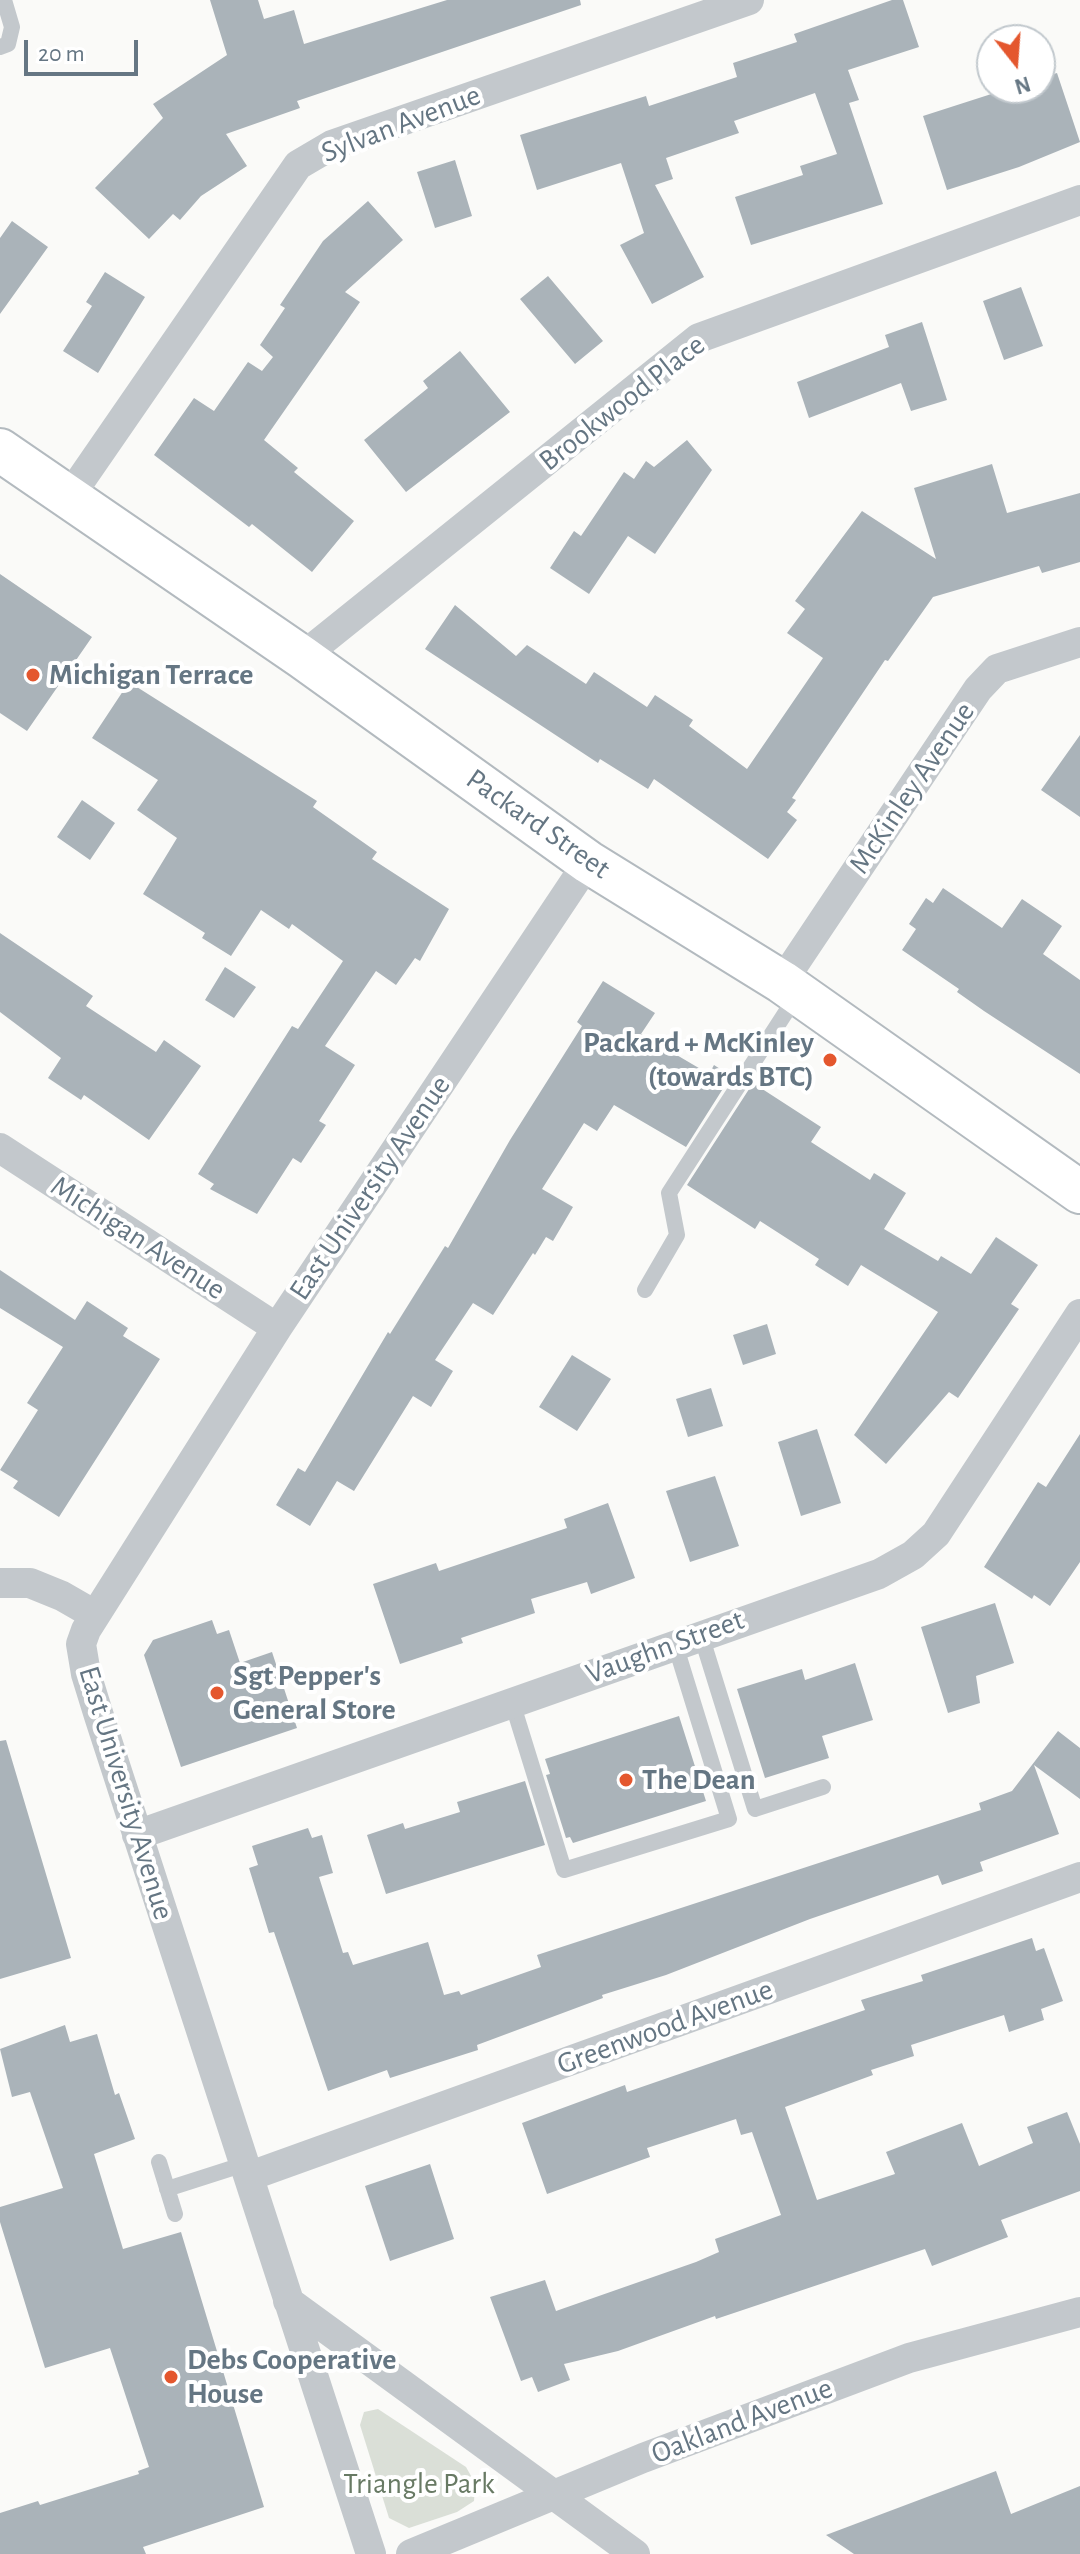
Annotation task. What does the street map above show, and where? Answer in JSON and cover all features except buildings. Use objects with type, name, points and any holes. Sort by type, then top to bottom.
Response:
[{"type":"main road","name":"Packard Street","points":[[0,450],[302,657],[588,862],[790,988],[1080,1192]]},
{"type":"street","name":"Sylvan Avenue","points":[[69,497],[298,165],[332,145],[749,0]]},
{"type":"street","name":"Brookwood Place","points":[[302,657],[699,338],[1080,200]]},
{"type":"street","name":"McKinley Avenue","points":[[790,988],[978,689],[997,669],[1080,642]]},
{"type":"street","name":"East University Avenue","points":[[371,2554],[137,1835],[83,1660],[81,1644],[95,1615],[277,1328],[588,862]]},
{"type":"street","name":"Michigan Avenue","points":[[0,1148],[277,1328]]},
{"type":"street","name":"Vaughn Street","points":[[137,1835],[879,1574],[913,1555],[936,1534],[1080,1314]]},
{"type":"street","points":[[0,1583],[30,1583],[62,1596],[95,1615]]},
{"type":"street","name":"Greenwood Avenue","points":[[248,2170],[1080,1877]]},
{"type":"street","points":[[288,2301],[552,2497],[635,2554]]},
{"type":"street","name":"Oakland Avenue","points":[[411,2554],[643,2458],[909,2358],[1080,2312]]},
{"type":"lane","points":[[0,47],[8,44],[12,27],[4,0]]},
{"type":"lane","points":[[645,1290],[677,1235],[669,1193],[790,988]]},
{"type":"lane","points":[[512,1702],[564,1870],[729,1819],[688,1639]]},
{"type":"lane","points":[[688,1639],[755,1809],[823,1787]]},
{"type":"lane","points":[[159,2162],[175,2214]]},
{"type":"lane","points":[[167,2189],[248,2170]]},
{"type":"green space","name":"Triangle Park","points":[[378,2409],[466,2467],[475,2483],[474,2501],[457,2512],[409,2528],[389,2518],[360,2425],[364,2412]]},
{"type":"place","name":"Michigan Terrace","points":[[33,675]]},
{"type":"place","name":"Packard + McKinley (towards BTC)","points":[[830,1060]]},
{"type":"place","name":"Sgt Pepper's General Store","points":[[217,1693]]},
{"type":"place","name":"The Dean","points":[[626,1780]]},
{"type":"place","name":"Debs Cooperative House","points":[[171,2377]]}]
